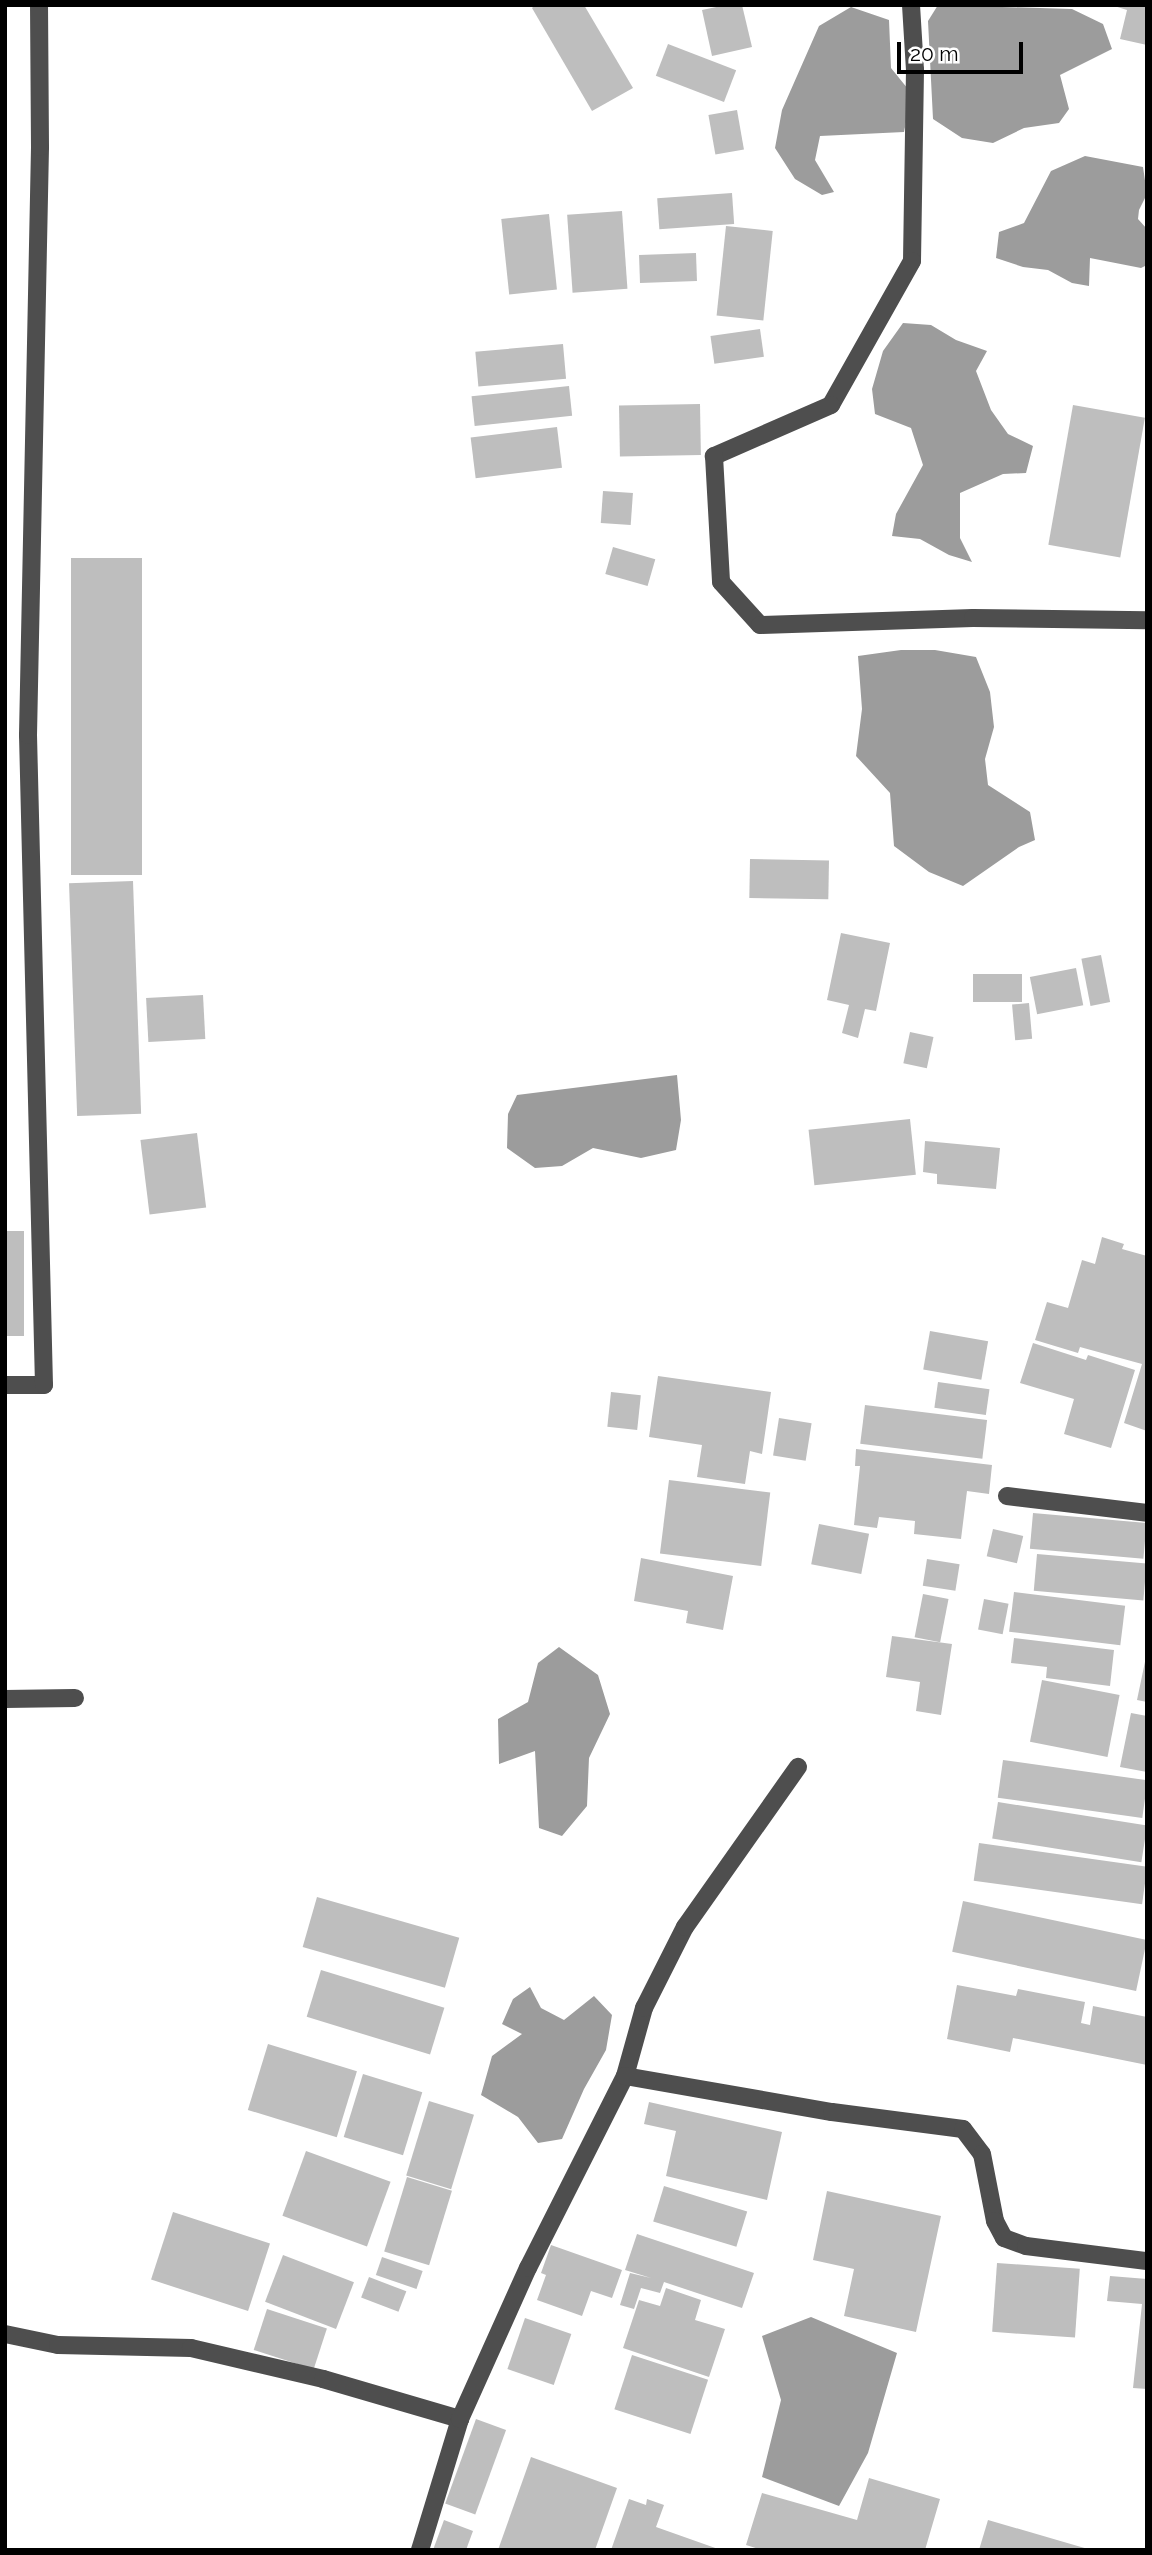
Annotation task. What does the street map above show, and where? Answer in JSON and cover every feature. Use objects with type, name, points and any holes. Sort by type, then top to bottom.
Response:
[{"type":"street","points":[[5,1385],[44,1385],[28,734],[40,147],[39,5]]},
{"type":"street","points":[[911,5],[915,70],[912,261],[831,405],[714,456],[721,582],[760,625],[973,618],[1147,620]]},
{"type":"street","points":[[1007,1496],[1147,1513]]},
{"type":"street","points":[[5,1699],[75,1698]]},
{"type":"street","points":[[420,2550],[460,2419],[528,2268],[625,2076],[644,2008],[685,1927],[798,1767]]},
{"type":"street","points":[[625,2076],[832,2112],[963,2129],[982,2154],[995,2221],[1003,2238],[1045,2249],[1147,2261]]},
{"type":"street","points":[[5,2334],[58,2345],[191,2348],[323,2379],[460,2419]]},
{"type":"shaded area","points":[[938,5],[1072,9],[1103,24],[1112,49],[1060,75],[1069,109],[1059,123],[1024,128],[993,143],[962,138],[933,119],[928,21]]},
{"type":"shaded area","points":[[851,7],[889,20],[891,68],[908,89],[909,107],[904,132],[820,136],[815,160],[834,192],[822,195],[795,179],[775,148],[782,110],[819,26]]},
{"type":"shaded area","points":[[1085,156],[1143,167],[1147,194],[1139,210],[1138,219],[1147,229],[1147,265],[1141,268],[1090,258],[1089,286],[1072,283],[1048,270],[1023,267],[996,258],[999,232],[1024,223],[1051,171]]},
{"type":"shaded area","points":[[903,323],[931,325],[956,340],[987,351],[976,371],[991,410],[1008,434],[1033,446],[1026,473],[1003,474],[960,493],[960,538],[972,562],[949,555],[920,539],[892,536],[896,514],[923,465],[911,428],[875,414],[872,389],[883,351]]},
{"type":"shaded area","points":[[901,650],[935,650],[976,657],[990,692],[994,727],[985,759],[988,785],[1030,812],[1035,840],[1019,847],[963,886],[929,872],[894,846],[890,793],[856,756],[862,709],[858,656]]},
{"type":"shaded area","points":[[677,1075],[681,1120],[676,1150],[641,1158],[593,1148],[562,1166],[535,1168],[507,1148],[508,1114],[517,1095]]},
{"type":"shaded area","points":[[559,1647],[598,1675],[610,1714],[589,1758],[587,1806],[562,1836],[539,1828],[535,1751],[499,1764],[498,1719],[528,1702],[538,1663]]},
{"type":"shaded area","points":[[530,1987],[541,2008],[564,2020],[594,1996],[612,2015],[606,2050],[584,2089],[562,2139],[538,2143],[518,2117],[481,2095],[492,2056],[522,2034],[502,2024],[513,1999]]},
{"type":"shaded area","points":[[811,2317],[897,2353],[868,2453],[839,2506],[762,2477],[781,2400],[762,2336]]},
{"type":"building","points":[[535,5],[584,5],[633,88],[592,111],[532,8]]},
{"type":"building","points":[[742,5],[752,47],[712,56],[702,10]]},
{"type":"building","points":[[1111,5],[1147,5],[1147,45],[1120,39],[1127,10]]},
{"type":"building","points":[[668,44],[736,70],[724,102],[656,76]]},
{"type":"building","points":[[737,110],[744,149],[715,154],[708,115]]},
{"type":"building","points":[[732,193],[734,224],[659,229],[657,198]]},
{"type":"building","points":[[622,211],[627,289],[573,293],[567,215]]},
{"type":"building","points":[[549,214],[557,290],[509,295],[501,219]]},
{"type":"building","points":[[726,226],[773,231],[763,320],[717,316]]},
{"type":"building","points":[[696,253],[697,281],[640,283],[639,255]]},
{"type":"building","points":[[760,329],[764,357],[714,364],[710,336]]},
{"type":"building","points":[[563,344],[566,379],[478,387],[475,352]]},
{"type":"building","points":[[569,386],[572,416],[475,426],[472,396]]},
{"type":"building","points":[[700,404],[701,455],[620,456],[619,405]]},
{"type":"building","points":[[1073,405],[1145,418],[1120,558],[1048,545]]},
{"type":"building","points":[[557,427],[562,468],[476,478],[471,438]]},
{"type":"building","points":[[603,491],[633,493],[631,525],[601,523]]},
{"type":"building","points":[[613,547],[655,559],[648,586],[605,574]]},
{"type":"building","points":[[71,558],[142,558],[142,875],[71,875]]},
{"type":"building","points":[[750,859],[829,860],[828,899],[749,898]]},
{"type":"building","points":[[133,881],[141,1114],[77,1116],[69,883]]},
{"type":"building","points":[[841,933],[890,943],[876,1011],[865,1009],[858,1038],[842,1033],[849,1005],[827,1000]]},
{"type":"building","points":[[1101,955],[1110,1002],[1091,1006],[1081,959]]},
{"type":"building","points":[[1076,968],[1083,1005],[1037,1014],[1030,977]]},
{"type":"building","points":[[973,974],[1022,974],[1022,1002],[973,1002]]},
{"type":"building","points":[[203,995],[205,1039],[148,1042],[146,998]]},
{"type":"building","points":[[1029,1003],[1032,1039],[1015,1040],[1012,1004]]},
{"type":"building","points":[[910,1032],[933,1037],[927,1068],[903,1063]]},
{"type":"building","points":[[910,1119],[916,1175],[814,1185],[809,1130]]},
{"type":"building","points":[[197,1133],[206,1207],[150,1214],[140,1140]]},
{"type":"building","points":[[925,1141],[1000,1148],[996,1189],[937,1184],[937,1174],[923,1172]]},
{"type":"building","points":[[5,1231],[24,1231],[24,1336],[5,1336]]},
{"type":"building","points":[[1102,1237],[1124,1244],[1122,1249],[1147,1256],[1147,1431],[1124,1423],[1142,1364],[1080,1347],[1078,1353],[1035,1340],[1047,1302],[1068,1308],[1082,1260],[1095,1264]]},
{"type":"building","points":[[930,1331],[988,1341],[981,1380],[923,1369]]},
{"type":"building","points":[[1033,1343],[1086,1360],[1088,1355],[1135,1370],[1111,1448],[1064,1434],[1074,1399],[1020,1383]]},
{"type":"building","points":[[658,1376],[771,1392],[762,1454],[750,1451],[745,1484],[697,1477],[702,1445],[649,1437]]},
{"type":"building","points":[[938,1382],[989,1389],[986,1415],[934,1408]]},
{"type":"building","points":[[611,1392],[641,1395],[637,1430],[607,1427]]},
{"type":"building","points":[[865,1405],[987,1420],[982,1459],[860,1444]]},
{"type":"building","points":[[779,1418],[812,1423],[806,1461],[773,1456]]},
{"type":"building","points":[[856,1449],[992,1465],[989,1494],[967,1491],[961,1539],[914,1534],[915,1521],[879,1517],[877,1528],[854,1525],[860,1466],[855,1466]]},
{"type":"building","points":[[669,1480],[770,1492],[761,1566],[660,1553]]},
{"type":"building","points":[[1033,1513],[1147,1523],[1143,1559],[1030,1549]]},
{"type":"building","points":[[819,1524],[869,1534],[861,1574],[811,1564]]},
{"type":"building","points":[[993,1529],[1023,1536],[1017,1563],[987,1556]]},
{"type":"building","points":[[1037,1554],[1147,1564],[1143,1600],[1034,1591]]},
{"type":"building","points":[[641,1558],[733,1576],[723,1630],[686,1623],[688,1611],[634,1601]]},
{"type":"building","points":[[927,1559],[960,1564],[955,1591],[923,1586]]},
{"type":"building","points":[[1014,1592],[1125,1606],[1120,1645],[1009,1632]]},
{"type":"building","points":[[923,1594],[949,1599],[940,1642],[915,1637]]},
{"type":"building","points":[[984,1599],[1009,1604],[1003,1634],[978,1629]]},
{"type":"building","points":[[892,1636],[952,1644],[941,1715],[916,1711],[920,1682],[886,1677]]},
{"type":"building","points":[[1014,1638],[1114,1650],[1110,1686],[1046,1678],[1047,1667],[1011,1663]]},
{"type":"building","points":[[1147,1658],[1147,1702],[1137,1700]]},
{"type":"building","points":[[1042,1680],[1120,1695],[1108,1757],[1030,1742]]},
{"type":"building","points":[[1131,1713],[1147,1716],[1147,1772],[1120,1767]]},
{"type":"building","points":[[1003,1760],[1147,1780],[1142,1818],[998,1798]]},
{"type":"building","points":[[998,1802],[1147,1826],[1141,1862],[992,1839]]},
{"type":"building","points":[[979,1843],[1147,1867],[1142,1904],[974,1881]]},
{"type":"building","points":[[317,1897],[459,1938],[445,1988],[303,1947]]},
{"type":"building","points":[[963,1901],[1147,1940],[1136,1991],[952,1952]]},
{"type":"building","points":[[321,1970],[444,2008],[430,2055],[307,2017]]},
{"type":"building","points":[[957,1985],[1016,1996],[1018,1989],[1085,2002],[1081,2023],[1090,2025],[1093,2006],[1147,2017],[1147,2065],[1013,2038],[1010,2052],[947,2039]]},
{"type":"building","points":[[268,2044],[357,2071],[337,2137],[248,2110]]},
{"type":"building","points":[[363,2074],[422,2092],[403,2155],[344,2137]]},
{"type":"building","points":[[429,2101],[474,2115],[451,2189],[406,2176]]},
{"type":"building","points":[[649,2102],[782,2132],[767,2200],[666,2176],[676,2131],[644,2124]]},
{"type":"building","points":[[306,2151],[391,2182],[367,2247],[282,2216]]},
{"type":"building","points":[[407,2177],[452,2191],[429,2265],[384,2252]]},
{"type":"building","points":[[664,2186],[747,2211],[736,2247],[653,2221]]},
{"type":"building","points":[[827,2191],[941,2216],[916,2332],[844,2316],[854,2269],[813,2260]]},
{"type":"building","points":[[173,2212],[270,2244],[248,2311],[151,2280]]},
{"type":"building","points":[[637,2234],[754,2273],[742,2308],[664,2282],[660,2293],[641,2288],[634,2309],[620,2305],[630,2273],[651,2278],[625,2270]]},
{"type":"building","points":[[551,2245],[622,2270],[612,2298],[591,2291],[582,2316],[537,2300],[546,2275],[541,2273]]},
{"type":"building","points":[[283,2255],[354,2282],[336,2329],[265,2302]]},
{"type":"building","points":[[382,2257],[423,2271],[416,2289],[376,2275]]},
{"type":"building","points":[[997,2263],[1080,2269],[1075,2338],[992,2332]]},
{"type":"building","points":[[1110,2276],[1147,2279],[1147,2389],[1133,2388],[1142,2304],[1107,2301]]},
{"type":"building","points":[[369,2277],[406,2291],[398,2312],[361,2298]]},
{"type":"building","points":[[666,2288],[701,2300],[695,2320],[725,2329],[709,2377],[623,2348],[639,2300],[660,2306]]},
{"type":"building","points":[[267,2309],[327,2328],[314,2369],[254,2350]]},
{"type":"building","points":[[525,2318],[571,2334],[554,2385],[507,2369]]},
{"type":"building","points":[[632,2355],[708,2380],[690,2434],[614,2409]]},
{"type":"building","points":[[476,2419],[506,2430],[475,2515],[445,2504]]},
{"type":"building","points":[[531,2457],[617,2488],[595,2550],[498,2550]]},
{"type":"building","points":[[869,2478],[940,2499],[925,2550],[762,2550],[746,2545],[762,2493],[857,2520]]},
{"type":"building","points":[[629,2499],[646,2505],[647,2499],[664,2505],[656,2527],[721,2550],[611,2550]]},
{"type":"building","points":[[444,2520],[473,2531],[466,2550],[433,2550]]},
{"type":"building","points":[[988,2520],[1088,2549],[1088,2550],[979,2550]]}]
